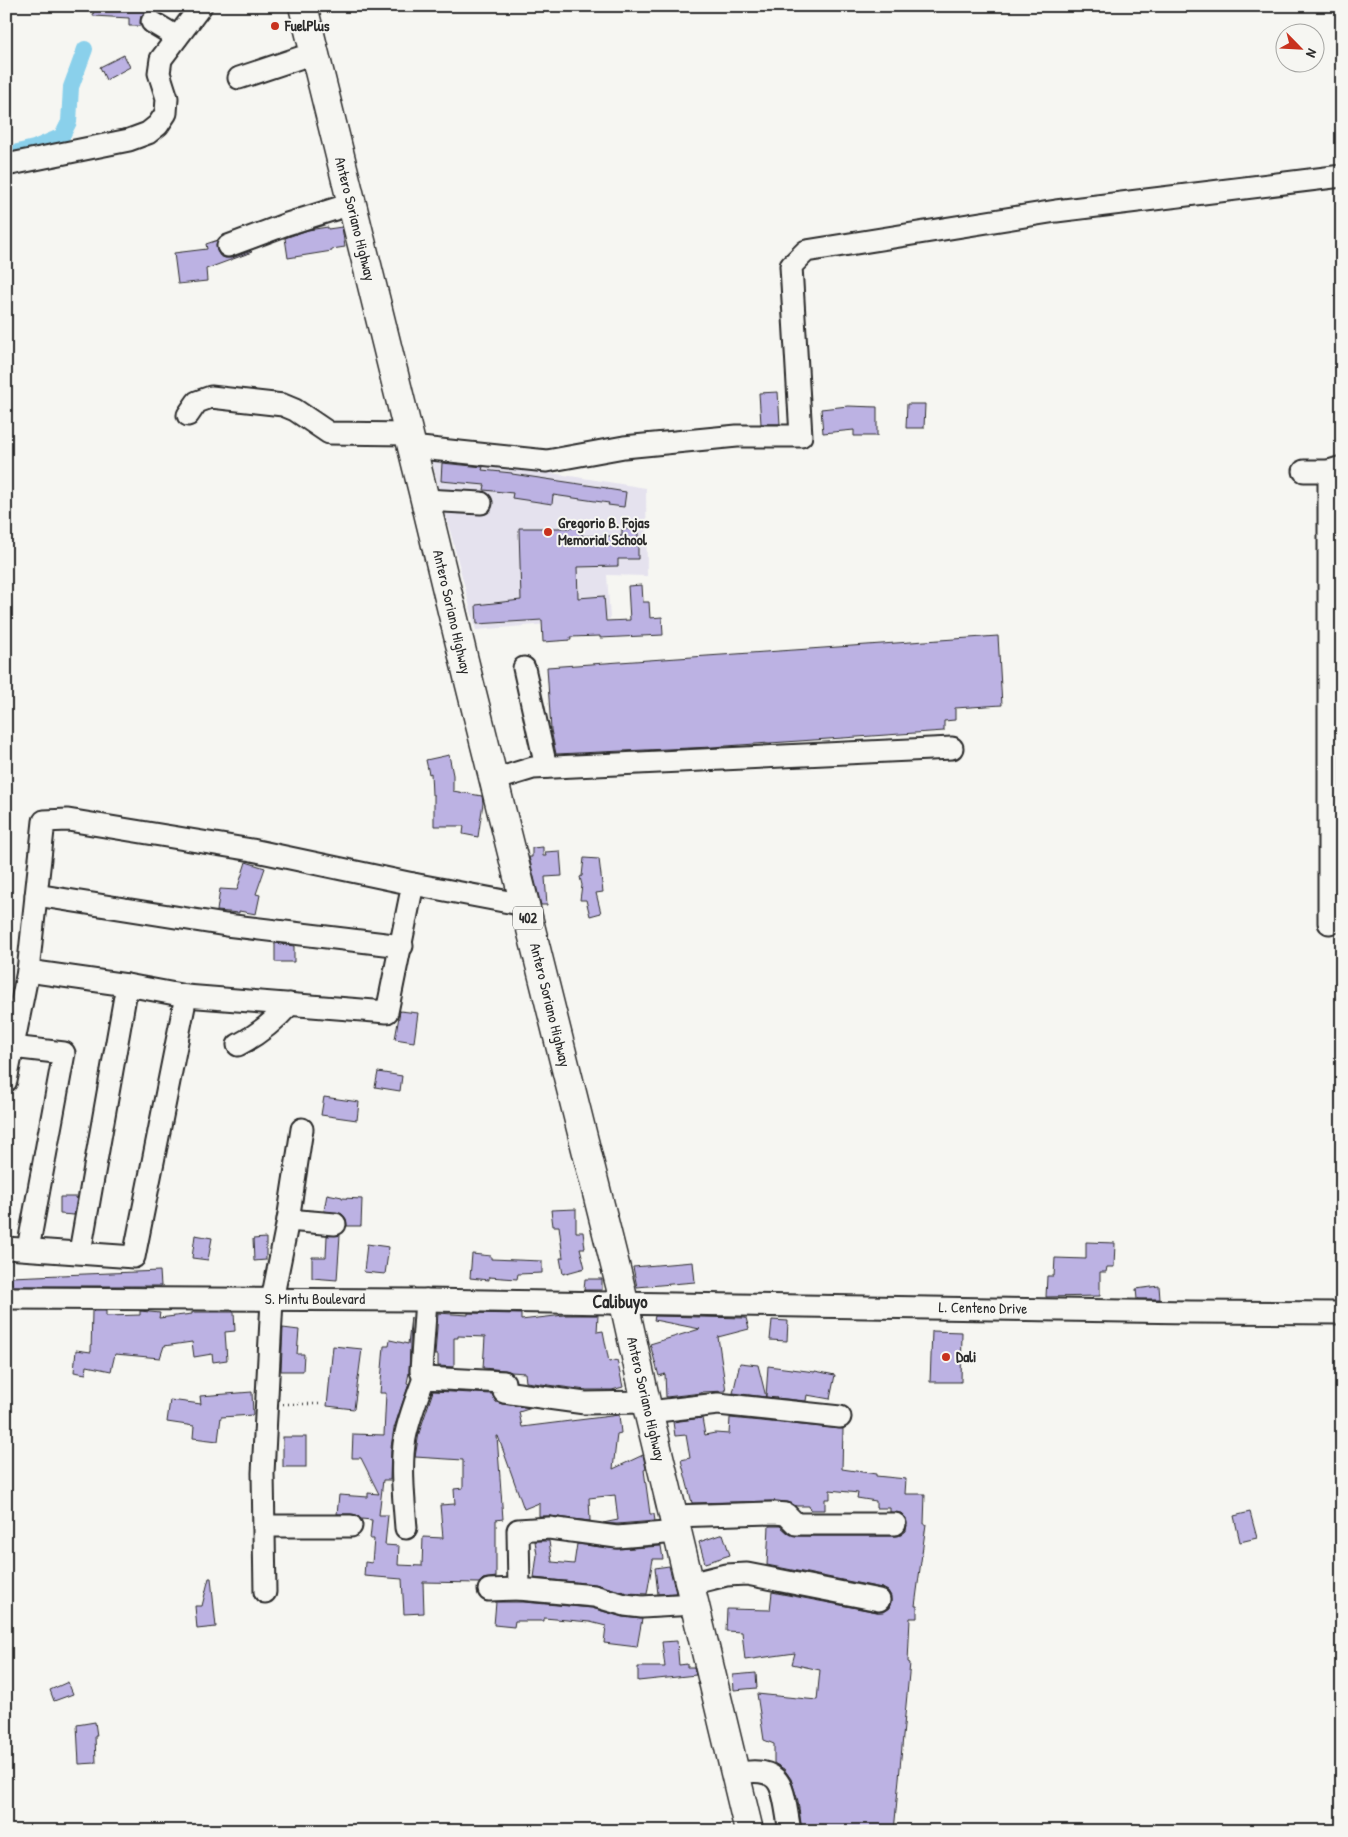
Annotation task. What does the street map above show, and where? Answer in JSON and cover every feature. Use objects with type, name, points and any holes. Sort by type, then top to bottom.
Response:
[{"type":"main road","name":"Antero Soriano Highway","points":[[303,6],[624,1303],[647,1407],[749,1831]]},
{"type":"street","points":[[6,164],[129,140],[148,133],[158,125],[166,112],[167,98],[159,73],[161,59],[201,6]]},
{"type":"street","points":[[152,22],[176,37]]},
{"type":"street","points":[[239,78],[314,53]]},
{"type":"street","points":[[188,415],[197,402],[211,397],[283,405],[295,410],[329,433],[410,441],[547,461],[633,446],[737,436],[801,436],[791,266],[806,251],[1056,211],[1342,176]]},
{"type":"street","points":[[228,246],[287,224],[351,204]]},
{"type":"street","points":[[1304,471],[1335,469],[1329,923],[1342,920]]},
{"type":"street","points":[[425,500],[481,504]]},
{"type":"street","points":[[524,668],[546,767]]},
{"type":"street","points":[[494,780],[533,768],[546,767],[952,748]]},
{"type":"street","points":[[6,1081],[28,972],[44,821],[68,820],[252,850],[525,905]]},
{"type":"street","points":[[28,972],[127,985],[186,996],[387,1012],[414,884]]},
{"type":"street","points":[[36,895],[226,925],[402,946]]},
{"type":"street","points":[[80,1252],[127,985]]},
{"type":"street","points":[[6,1248],[80,1252],[134,1258],[186,996]]},
{"type":"street","points":[[238,1045],[254,1037],[274,1022],[290,1004]]},
{"type":"street","points":[[12,1047],[64,1053],[28,1249]]},
{"type":"street","points":[[265,1592],[263,1473],[272,1300],[288,1220],[302,1129]]},
{"type":"street","points":[[288,1220],[335,1224]]},
{"type":"street","name":"S. Mintu Boulevard","points":[[6,1298],[624,1303]]},
{"type":"street","points":[[406,1528],[403,1487],[405,1440],[413,1408],[424,1378],[422,1364],[426,1300]]},
{"type":"street","name":"L. Centeno Drive","points":[[624,1303],[1342,1313]]},
{"type":"street","points":[[424,1378],[504,1382],[504,1392],[585,1403],[647,1407],[718,1404],[840,1416]]},
{"type":"street","points":[[518,1589],[518,1530],[549,1528],[617,1537],[675,1524],[774,1513],[786,1514],[796,1524],[895,1524]]},
{"type":"street","points":[[264,1526],[351,1526]]},
{"type":"street","points":[[489,1590],[518,1589],[594,1596],[625,1605],[642,1607],[692,1594],[726,1575],[747,1574],[879,1600]]},
{"type":"street","points":[[736,1774],[752,1770],[763,1771],[774,1776],[780,1782],[790,1831]]},
{"type":"path","points":[[267,1404],[320,1404]]},
{"type":"shaded area","name":"Gregorio B. Fojas Memorial School","points":[[430,454],[646,488],[647,576],[607,575],[610,619],[476,630]]},
{"type":"building","points":[[94,6],[150,7],[150,10],[141,16],[140,26],[129,26],[129,18],[93,16]]},
{"type":"building","points":[[124,55],[130,67],[106,80],[100,67]]},
{"type":"building","points":[[328,227],[328,229],[342,227],[345,247],[288,258],[285,238],[308,230]]},
{"type":"building","points":[[218,240],[216,244],[217,251],[220,256],[225,258],[232,258],[252,252],[206,269],[207,281],[178,284],[174,253],[207,249],[206,244]]},
{"type":"building","points":[[778,392],[780,424],[761,424],[759,393]]},
{"type":"building","points":[[907,404],[925,404],[924,428],[906,428]]},
{"type":"building","points":[[848,406],[877,407],[877,436],[854,436],[854,430],[823,433],[821,409]]},
{"type":"building","points":[[442,463],[483,467],[482,470],[512,473],[626,492],[624,507],[553,495],[552,504],[512,498],[513,493],[484,490],[485,485],[441,481]]},
{"type":"building","points":[[519,528],[582,528],[582,536],[622,536],[622,529],[638,529],[638,559],[618,559],[618,566],[577,567],[578,598],[604,596],[606,621],[630,620],[628,586],[642,585],[643,602],[649,602],[650,618],[662,617],[663,635],[600,638],[600,636],[570,637],[571,640],[543,642],[542,620],[477,624],[476,605],[521,600]]},
{"type":"building","points":[[998,636],[1002,705],[955,708],[955,720],[944,721],[944,731],[712,747],[556,754],[551,730],[547,667]]},
{"type":"building","points":[[449,755],[453,775],[453,791],[482,796],[483,803],[478,837],[463,834],[464,826],[434,826],[434,795],[432,795],[431,773],[429,774],[426,760]]},
{"type":"building","points":[[543,847],[543,856],[546,856],[545,852],[560,851],[562,876],[545,877],[547,905],[541,905],[529,857],[532,857],[532,848]]},
{"type":"building","points":[[584,858],[599,859],[603,892],[596,893],[601,913],[590,916],[586,900],[580,900],[582,885],[580,877],[582,876]]},
{"type":"building","points":[[246,862],[265,868],[256,894],[260,895],[256,914],[239,911],[239,913],[217,911],[220,889],[237,890]]},
{"type":"building","points":[[275,943],[294,946],[294,962],[275,962]]},
{"type":"building","points":[[400,1011],[418,1013],[414,1042],[395,1039]]},
{"type":"building","points":[[378,1072],[402,1076],[400,1091],[375,1087]]},
{"type":"building","points":[[324,1097],[359,1102],[357,1120],[321,1115]]},
{"type":"building","points":[[327,1194],[342,1198],[362,1199],[361,1226],[347,1226],[346,1219],[342,1214],[324,1211]]},
{"type":"building","points":[[60,1197],[77,1197],[74,1215],[60,1214]]},
{"type":"building","points":[[576,1209],[576,1232],[583,1232],[585,1248],[580,1248],[585,1268],[563,1274],[560,1258],[563,1258],[559,1226],[553,1226],[551,1210]]},
{"type":"building","points":[[195,1235],[212,1238],[208,1260],[192,1258]]},
{"type":"building","points":[[340,1235],[337,1280],[312,1278],[312,1257],[326,1257],[327,1236]]},
{"type":"building","points":[[266,1238],[266,1260],[254,1261],[253,1239]]},
{"type":"building","points":[[1086,1242],[1115,1243],[1114,1267],[1107,1267],[1106,1272],[1100,1272],[1100,1296],[1046,1297],[1047,1276],[1054,1276],[1055,1258],[1086,1259]]},
{"type":"building","points":[[367,1244],[389,1247],[385,1274],[364,1272]]},
{"type":"building","points":[[472,1254],[491,1256],[491,1259],[542,1261],[542,1273],[518,1274],[517,1279],[489,1277],[489,1280],[470,1278]]},
{"type":"building","points":[[693,1262],[695,1282],[637,1287],[633,1267]]},
{"type":"building","points":[[160,1271],[161,1286],[12,1286],[11,1277]]},
{"type":"building","points":[[585,1279],[602,1279],[602,1290],[584,1290]]},
{"type":"building","points":[[1159,1286],[1160,1299],[1137,1299],[1136,1289]]},
{"type":"building","points":[[92,1311],[106,1311],[106,1316],[140,1315],[140,1311],[160,1313],[159,1318],[192,1314],[192,1312],[234,1312],[235,1331],[225,1332],[227,1360],[213,1362],[212,1354],[194,1357],[192,1342],[164,1346],[160,1358],[115,1354],[111,1371],[87,1366],[86,1374],[74,1372],[76,1350],[91,1352]]},
{"type":"building","points":[[438,1313],[468,1315],[468,1313],[521,1314],[521,1320],[564,1315],[598,1315],[597,1332],[603,1331],[609,1362],[617,1360],[623,1387],[612,1390],[586,1390],[526,1382],[525,1373],[483,1368],[485,1337],[458,1336],[458,1338],[454,1338],[454,1367],[438,1366],[438,1355],[435,1355]]},
{"type":"building","points":[[655,1316],[746,1318],[749,1329],[718,1337],[726,1391],[666,1397],[665,1374],[659,1376],[650,1344],[700,1329],[654,1320]]},
{"type":"building","points":[[411,1317],[407,1383],[409,1384],[394,1428],[391,1447],[390,1480],[383,1480],[379,1515],[388,1515],[385,1545],[399,1546],[398,1565],[422,1566],[423,1537],[443,1538],[440,1505],[455,1504],[454,1489],[463,1488],[463,1460],[415,1457],[419,1433],[433,1391],[492,1394],[496,1402],[532,1408],[519,1412],[522,1427],[619,1415],[621,1433],[617,1434],[613,1469],[643,1455],[650,1514],[654,1514],[655,1521],[617,1524],[603,1523],[618,1520],[615,1495],[589,1498],[590,1521],[539,1516],[539,1503],[524,1509],[497,1436],[503,1519],[496,1520],[496,1577],[483,1579],[479,1583],[423,1582],[424,1613],[404,1614],[402,1579],[364,1576],[365,1562],[372,1563],[374,1539],[370,1539],[372,1520],[361,1519],[357,1515],[337,1514],[339,1495],[368,1497],[368,1493],[379,1494],[361,1458],[352,1458],[353,1434],[384,1435],[386,1393],[380,1393],[384,1346],[389,1346],[390,1340],[408,1344]]},
{"type":"building","points":[[772,1320],[788,1321],[787,1341],[770,1340]]},
{"type":"building","points":[[283,1328],[299,1330],[297,1354],[304,1354],[303,1371],[281,1371]]},
{"type":"building","name":"Dali","points":[[932,1331],[962,1332],[961,1382],[930,1382]]},
{"type":"building","points":[[333,1346],[362,1349],[354,1409],[327,1406]]},
{"type":"building","points":[[740,1363],[758,1365],[766,1397],[733,1393]]},
{"type":"building","points":[[768,1366],[835,1375],[830,1399],[807,1395],[806,1401],[766,1397]]},
{"type":"building","points":[[252,1392],[253,1415],[221,1417],[218,1441],[193,1438],[194,1426],[167,1422],[170,1400],[201,1404],[200,1396]]},
{"type":"building","points":[[702,1418],[705,1435],[715,1433],[729,1434],[730,1418],[843,1429],[842,1469],[876,1474],[876,1476],[906,1479],[905,1494],[925,1494],[924,1524],[926,1524],[915,1606],[917,1606],[917,1618],[910,1618],[908,1662],[910,1663],[894,1831],[802,1831],[798,1801],[791,1779],[784,1769],[774,1763],[774,1744],[764,1740],[757,1694],[817,1700],[820,1670],[792,1664],[795,1653],[745,1660],[742,1632],[726,1631],[727,1609],[770,1610],[772,1592],[883,1612],[889,1608],[891,1596],[888,1591],[882,1588],[767,1565],[769,1526],[780,1526],[788,1533],[796,1536],[895,1536],[901,1535],[906,1531],[906,1518],[901,1513],[890,1512],[890,1508],[876,1508],[876,1501],[857,1498],[858,1493],[830,1490],[830,1499],[825,1499],[825,1510],[810,1510],[809,1506],[796,1506],[788,1502],[775,1501],[692,1503],[681,1460],[690,1458],[686,1435],[675,1436],[673,1422]]},
{"type":"building","points":[[283,1437],[306,1437],[306,1467],[283,1467]]},
{"type":"building","points":[[1250,1512],[1257,1538],[1240,1542],[1234,1516]]},
{"type":"building","points":[[723,1534],[730,1555],[705,1563],[699,1542]]},
{"type":"building","points":[[535,1541],[549,1541],[552,1562],[574,1564],[577,1544],[618,1549],[661,1546],[663,1559],[653,1559],[647,1594],[627,1593],[595,1584],[534,1578],[537,1555]]},
{"type":"building","points":[[669,1566],[676,1593],[658,1594],[655,1568]]},
{"type":"building","points":[[209,1578],[211,1578],[216,1627],[197,1629],[195,1606],[202,1606]]},
{"type":"building","points":[[496,1602],[523,1602],[592,1608],[622,1617],[642,1619],[637,1647],[604,1643],[606,1626],[590,1622],[544,1618],[544,1621],[515,1621],[514,1627],[494,1625]]},
{"type":"building","points":[[677,1641],[679,1665],[687,1664],[687,1667],[694,1667],[696,1675],[638,1681],[638,1667],[665,1667],[662,1642]]},
{"type":"building","points":[[756,1673],[757,1688],[734,1690],[733,1675]]},
{"type":"building","points":[[68,1682],[73,1694],[54,1701],[50,1690]]},
{"type":"building","points":[[95,1722],[97,1736],[95,1736],[96,1763],[79,1764],[77,1725]]},
{"type":"waterway","points":[[6,155],[34,148],[62,136],[69,122],[71,87],[85,49]]},
{"type":"place","name":"FuelPlus","points":[[275,26]]},
{"type":"place","name":"Gregorio B. Fojas Memorial School","points":[[548,532]]},
{"type":"place","name":"Dali","points":[[946,1357]]},
{"type":"district","name":"Calibuyo","points":[[620,1302]]}]
